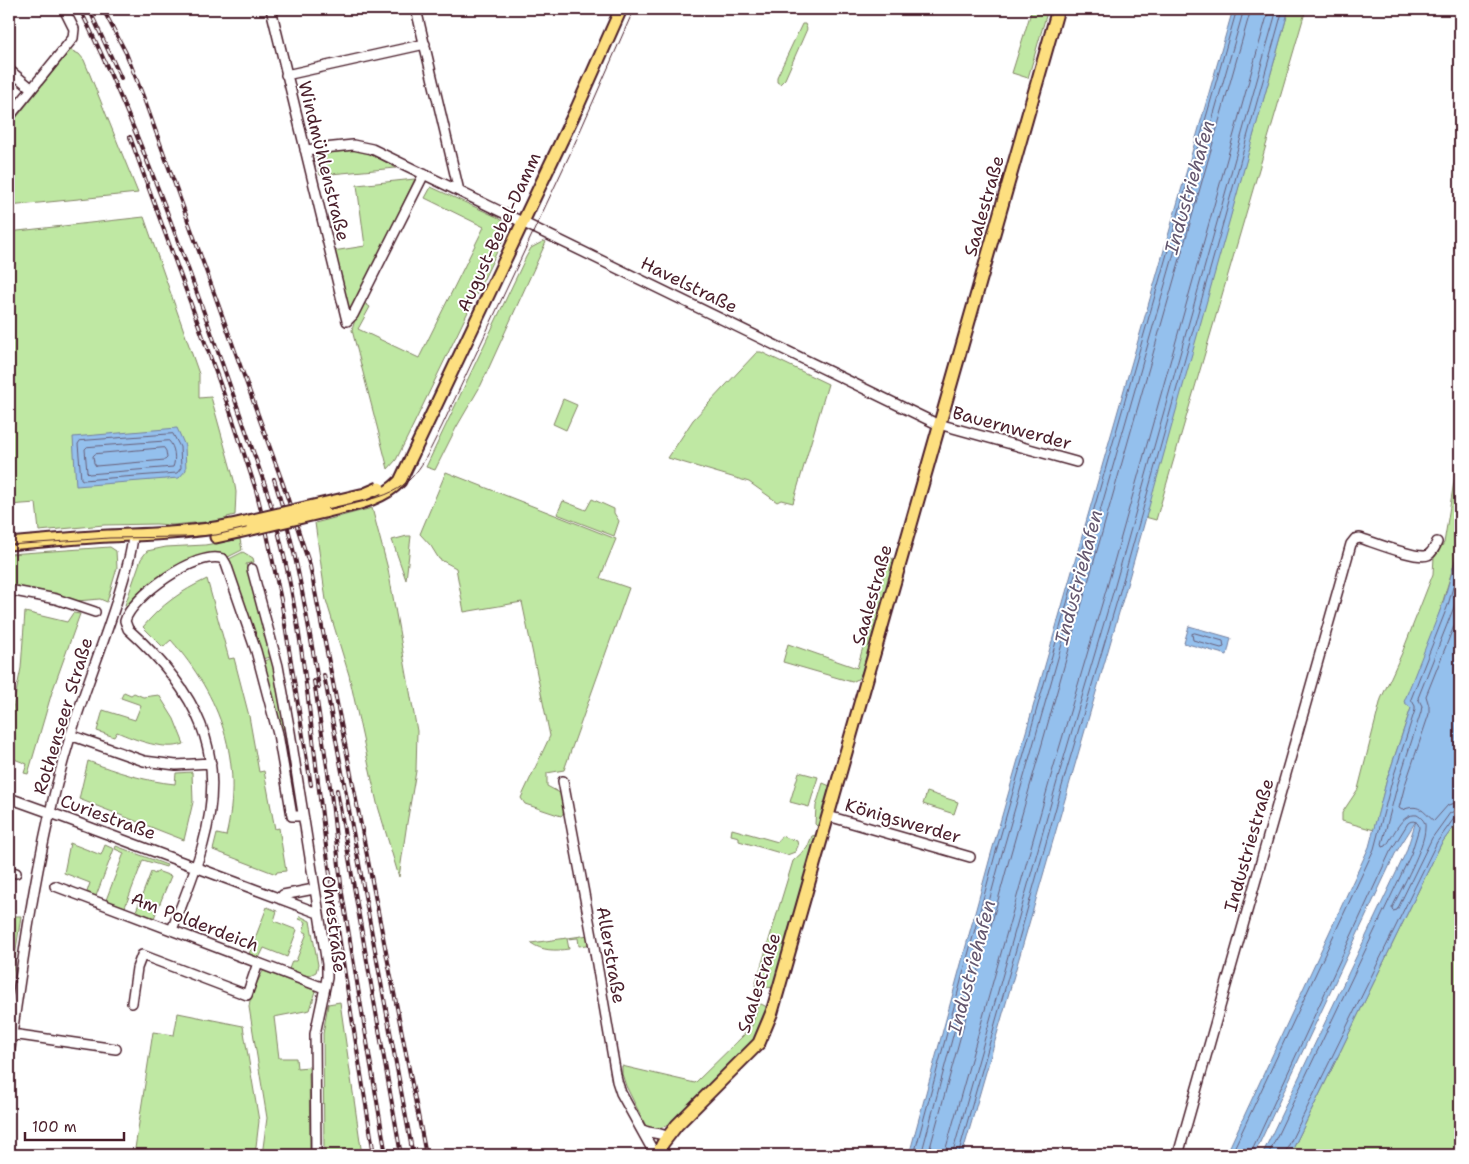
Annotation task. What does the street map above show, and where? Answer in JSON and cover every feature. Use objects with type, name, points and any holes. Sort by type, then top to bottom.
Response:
[{"type":"main road","name":"August-Bebel-Damm","points":[[133,536],[154,535],[185,539],[199,538],[251,525],[367,502],[400,481],[578,108],[621,9]]},
{"type":"main road","name":"Saalestraße","points":[[658,1154],[677,1125],[759,1043],[772,1012],[1058,9]]},
{"type":"main road","points":[[9,544],[133,536]]},
{"type":"street","points":[[9,116],[75,34],[64,9]]},
{"type":"street","name":"Windmühlenstraße","points":[[271,9],[347,321],[353,315],[424,174]]},
{"type":"street","points":[[416,9],[459,191]]},
{"type":"street","points":[[286,75],[424,44]]},
{"type":"street","points":[[9,70],[31,88]]},
{"type":"street","name":"Havelstraße","points":[[305,150],[350,145],[361,146],[379,152],[940,425]]},
{"type":"street","name":"Bauernwerder","points":[[940,425],[1076,462]]},
{"type":"street","name":"Rothenseer Straße","points":[[9,1056],[28,924],[50,812],[70,735],[116,607],[131,551],[133,536]]},
{"type":"street","name":"Industriestraße","points":[[1178,1155],[1350,544],[1355,539],[1362,539],[1424,556],[1432,552],[1437,542]]},
{"type":"street","points":[[172,930],[204,842],[210,813],[212,790],[211,764],[206,737],[193,708],[165,664],[127,628],[125,620],[129,612],[152,588],[177,571],[208,558],[219,557],[224,560],[256,651],[278,734],[292,816],[303,816]]},
{"type":"street","name":"Ohrestraße","points":[[252,568],[278,666],[328,971],[315,1034],[316,1155]]},
{"type":"street","points":[[9,590],[56,600],[95,612]]},
{"type":"street","points":[[278,734],[290,732]]},
{"type":"street","points":[[70,735],[144,761],[176,765],[211,764]]},
{"type":"street","name":"Allerstraße","points":[[563,781],[596,954],[616,1077],[621,1093],[652,1149],[658,1154]]},
{"type":"street","name":"Curiestraße","points":[[9,798],[318,913]]},
{"type":"street","name":"Königswerder","points":[[828,816],[970,857]]},
{"type":"street","name":"Am Polderdeich","points":[[55,886],[324,988]]},
{"type":"street","points":[[280,899],[283,895],[314,889]]},
{"type":"street","points":[[132,1002],[137,968],[142,955],[247,995],[258,963]]},
{"type":"street","points":[[12,1034],[116,1049]]},
{"type":"street","points":[[642,1130],[664,1134],[668,1137]]},
{"type":"green space","points":[[1032,9],[1048,9],[1028,78],[1012,73]]},
{"type":"green space","points":[[1289,9],[1306,9],[1156,520],[1145,517]]},
{"type":"green space","points":[[802,24],[805,24],[807,29],[785,79],[780,84],[777,82],[777,77]]},
{"type":"green space","points":[[70,50],[79,54],[84,60],[138,193],[9,206],[9,127]]},
{"type":"green space","points":[[354,150],[372,154],[396,168],[320,175],[316,154]]},
{"type":"green space","points":[[415,179],[352,310],[345,309],[333,251],[365,246],[357,185]]},
{"type":"green space","points":[[431,187],[497,217],[506,223],[507,231],[396,460],[388,469],[352,330],[356,316],[363,302],[370,307],[358,329],[419,358],[484,227],[425,198]]},
{"type":"green space","points":[[144,217],[199,374],[199,398],[211,397],[234,480],[236,492],[235,515],[227,517],[228,520],[172,525],[104,525],[39,531],[36,503],[9,505],[9,232]]},
{"type":"green space","points":[[544,241],[546,242],[481,385],[456,428],[435,470],[426,467],[526,257],[531,248]]},
{"type":"green space","points":[[757,352],[761,352],[828,384],[793,503],[781,500],[777,502],[749,482],[668,458],[693,420]]},
{"type":"green space","points":[[563,399],[577,405],[566,430],[553,424]]},
{"type":"green space","points":[[1460,445],[1460,544],[1411,708],[1387,779],[1374,830],[1342,821],[1342,813],[1358,789],[1381,699],[1402,653],[1433,574],[1434,557],[1444,543]]},
{"type":"green space","points":[[446,472],[616,539],[600,578],[629,588],[564,770],[547,773],[547,786],[560,793],[565,811],[561,816],[525,804],[521,798],[550,736],[522,602],[464,612],[456,568],[439,559],[420,534]]},
{"type":"green space","points":[[592,499],[614,509],[614,513],[619,521],[614,536],[557,514],[563,501],[586,510]]},
{"type":"green space","points":[[372,508],[388,569],[417,731],[416,771],[399,877],[377,803],[349,675],[326,600],[315,523]]},
{"type":"green space","points":[[411,536],[406,580],[392,540]]},
{"type":"green space","points":[[240,539],[242,550],[226,558],[220,554],[212,555],[211,553],[187,561],[155,580],[128,606],[125,605],[141,559],[147,551],[166,547],[205,545]]},
{"type":"green space","points":[[110,547],[116,551],[117,568],[107,602],[100,599],[77,601],[34,589],[14,587],[9,580],[9,554]]},
{"type":"green space","points":[[243,552],[253,558],[254,562],[246,564],[271,657],[261,659],[227,560]]},
{"type":"green space","points":[[889,557],[893,559],[893,567],[862,672],[858,679],[852,682],[783,662],[788,644],[857,668]]},
{"type":"green space","points":[[207,579],[229,659],[234,658],[249,716],[259,772],[264,771],[275,829],[279,828],[286,871],[277,872],[276,874],[213,850],[217,834],[226,836],[231,808],[230,756],[224,731],[215,707],[203,684],[171,640],[163,647],[143,627],[172,599]]},
{"type":"green space","points":[[25,612],[67,622],[73,613],[80,614],[52,692],[28,774],[24,773],[27,764],[9,757],[9,728],[21,668]]},
{"type":"green space","points":[[272,658],[284,728],[282,731],[280,731],[261,662]]},
{"type":"green space","points":[[124,692],[131,695],[134,693],[143,697],[159,695],[174,719],[184,744],[176,746],[159,745],[141,741],[117,732],[114,737],[97,731],[103,710],[135,720],[141,705],[121,698]]},
{"type":"green space","points":[[88,761],[131,776],[175,784],[176,773],[192,772],[193,802],[184,840],[79,799]]},
{"type":"green space","points":[[799,772],[818,777],[809,807],[790,802]]},
{"type":"green space","points":[[823,783],[830,786],[818,827],[815,824],[816,806]]},
{"type":"green space","points":[[927,792],[958,802],[954,814],[923,804]]},
{"type":"green space","points":[[1460,818],[1460,1155],[1290,1155],[1441,844]]},
{"type":"green space","points":[[732,829],[778,842],[781,836],[797,841],[798,846],[795,852],[787,855],[739,841],[739,837],[731,835]]},
{"type":"green space","points":[[816,835],[775,988],[755,986],[793,861],[807,848],[812,836]]},
{"type":"green space","points":[[70,843],[101,855],[105,845],[114,849],[96,896],[87,892],[90,883],[64,873]]},
{"type":"green space","points":[[116,846],[167,865],[166,867],[143,860],[125,907],[106,900],[124,853],[115,849]]},
{"type":"green space","points":[[157,871],[171,876],[154,918],[136,911],[151,872],[155,874]]},
{"type":"green space","points":[[267,907],[277,911],[274,921],[297,930],[287,957],[264,948],[259,958],[249,954]]},
{"type":"green space","points":[[9,916],[21,916],[9,997]]},
{"type":"green space","points":[[300,916],[310,921],[318,965],[316,972],[308,976],[289,969],[292,961],[296,961],[307,933],[303,931],[306,922],[299,919]]},
{"type":"green space","points":[[589,935],[589,943],[587,945],[579,946],[578,938],[567,939],[569,949],[549,950],[531,943]]},
{"type":"green space","points":[[263,971],[316,991],[310,1010],[274,1017],[279,1058],[296,1058],[297,1068],[309,1067],[310,1155],[262,1155],[267,1118],[249,1007],[251,994]]},
{"type":"green space","points":[[340,1002],[362,1155],[324,1155],[323,1034],[328,1004]]},
{"type":"green space","points":[[761,1004],[769,1008],[754,1042],[672,1124],[656,1129],[647,1128],[626,1086],[622,1074],[622,1066],[695,1083],[744,1035],[747,1025],[752,1026],[757,1008]]},
{"type":"green space","points":[[178,1013],[243,1026],[259,1121],[255,1155],[134,1155],[153,1032],[174,1035]]},
{"type":"water","name":"Industriehafen","points":[[1233,9],[1289,9],[1125,592],[962,1155],[909,1155],[991,854]]},
{"type":"water","points":[[177,428],[185,446],[186,470],[179,478],[76,486],[73,437]]},
{"type":"water","points":[[1460,544],[1460,818],[1441,844],[1290,1155],[1262,1155],[1406,852],[1416,821],[1395,854],[1254,1155],[1226,1155],[1369,847],[1387,779],[1411,708],[1404,702],[1443,603]]},
{"type":"water","points":[[1189,626],[1231,638],[1227,655],[1184,643]]},
{"type":"tram line","points":[[9,545],[109,538],[216,535],[379,497],[392,492],[411,478],[425,460],[442,426],[570,154],[634,9]]},
{"type":"railway","points":[[80,9],[133,125],[179,244],[265,485],[277,528],[296,613],[329,871],[374,1155]]},
{"type":"railway","points":[[89,9],[121,78]]},
{"type":"railway","points":[[103,9],[126,53],[143,96],[283,484],[310,566],[426,1155]]},
{"type":"railway","points":[[130,137],[230,411],[256,490],[281,600],[311,785]]},
{"type":"railway","points":[[274,479],[295,556],[319,687]]},
{"type":"railway","points":[[324,675],[413,1155]]},
{"type":"railway","points":[[314,681],[331,793],[342,893],[386,1155]]},
{"type":"railway","points":[[337,790],[401,1155]]}]
